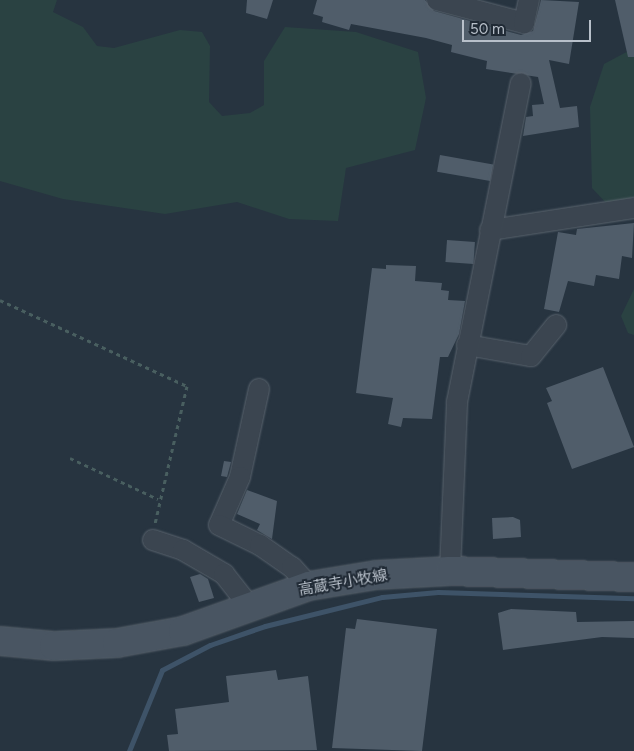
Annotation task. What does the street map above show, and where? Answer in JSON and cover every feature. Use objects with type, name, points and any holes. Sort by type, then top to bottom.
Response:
[{"type":"main road","name":"高蔵寺小牧線","points":[[0,641],[54,646],[117,643],[183,631],[309,586],[376,575],[450,571],[634,576]]},
{"type":"street","points":[[437,0],[524,23],[528,0]]},
{"type":"street","points":[[450,571],[458,402],[467,345],[521,83]]},
{"type":"street","points":[[490,230],[634,208]]},
{"type":"street","points":[[467,345],[531,356],[556,325]]},
{"type":"street","points":[[259,389],[240,478],[219,525],[260,545],[292,567],[309,586]]},
{"type":"street","points":[[153,540],[183,550],[224,574],[250,607]]},
{"type":"path","points":[[0,300],[187,386],[158,499],[153,540]]},
{"type":"path","points":[[70,458],[158,499]]},
{"type":"green space","points":[[0,0],[57,0],[53,12],[83,27],[97,46],[114,48],[180,30],[202,32],[210,46],[209,102],[222,116],[250,113],[264,105],[264,61],[285,27],[356,32],[418,52],[426,98],[415,150],[346,168],[338,221],[289,219],[237,202],[165,214],[63,199],[0,181]]},
{"type":"green space","points":[[634,48],[634,197],[608,205],[592,188],[590,107],[604,64]]},
{"type":"green space","points":[[634,289],[634,335],[628,333],[621,316]]},
{"type":"building","points":[[247,0],[273,0],[267,19],[246,13]]},
{"type":"building","points":[[317,0],[425,0],[434,11],[521,35],[533,31],[541,0],[579,2],[569,64],[549,60],[560,108],[577,106],[579,127],[523,136],[526,117],[533,116],[532,105],[544,104],[538,77],[486,69],[487,61],[451,52],[452,45],[426,38],[351,24],[349,30],[322,22],[323,17],[313,14]]},
{"type":"building","points":[[615,0],[634,0],[634,57],[628,57]]},
{"type":"building","points":[[440,155],[493,164],[490,181],[437,172]]},
{"type":"building","points":[[634,223],[632,258],[622,256],[619,279],[596,275],[594,286],[568,281],[559,312],[544,309],[558,232],[576,235],[577,229]]},
{"type":"building","points":[[447,240],[475,242],[473,264],[445,262]]},
{"type":"building","points":[[386,265],[416,266],[415,281],[442,283],[441,290],[449,291],[448,300],[465,301],[459,334],[448,357],[440,357],[432,419],[403,418],[401,427],[388,424],[393,398],[356,393],[372,268],[386,269]]},
{"type":"building","points":[[603,367],[634,447],[572,469],[547,403],[552,401],[546,388]]},
{"type":"building","points":[[224,461],[231,462],[227,477],[221,476]]},
{"type":"building","points":[[247,490],[277,501],[272,539],[257,530],[260,524],[237,514]]},
{"type":"building","points":[[513,517],[520,520],[521,537],[493,539],[492,518]]},
{"type":"building","points":[[200,574],[208,579],[214,598],[199,602],[190,577]]},
{"type":"building","points":[[511,609],[576,612],[577,622],[634,621],[634,638],[602,637],[503,650],[498,613]]},
{"type":"building","points":[[357,619],[437,629],[422,751],[332,748],[346,628],[355,629]]},
{"type":"building","points":[[276,670],[278,680],[308,676],[317,750],[169,751],[167,735],[178,734],[175,709],[229,702],[226,676]]},
{"type":"waterway","points":[[129,751],[162,670],[210,645],[265,626],[382,597],[438,592],[634,598]]}]
